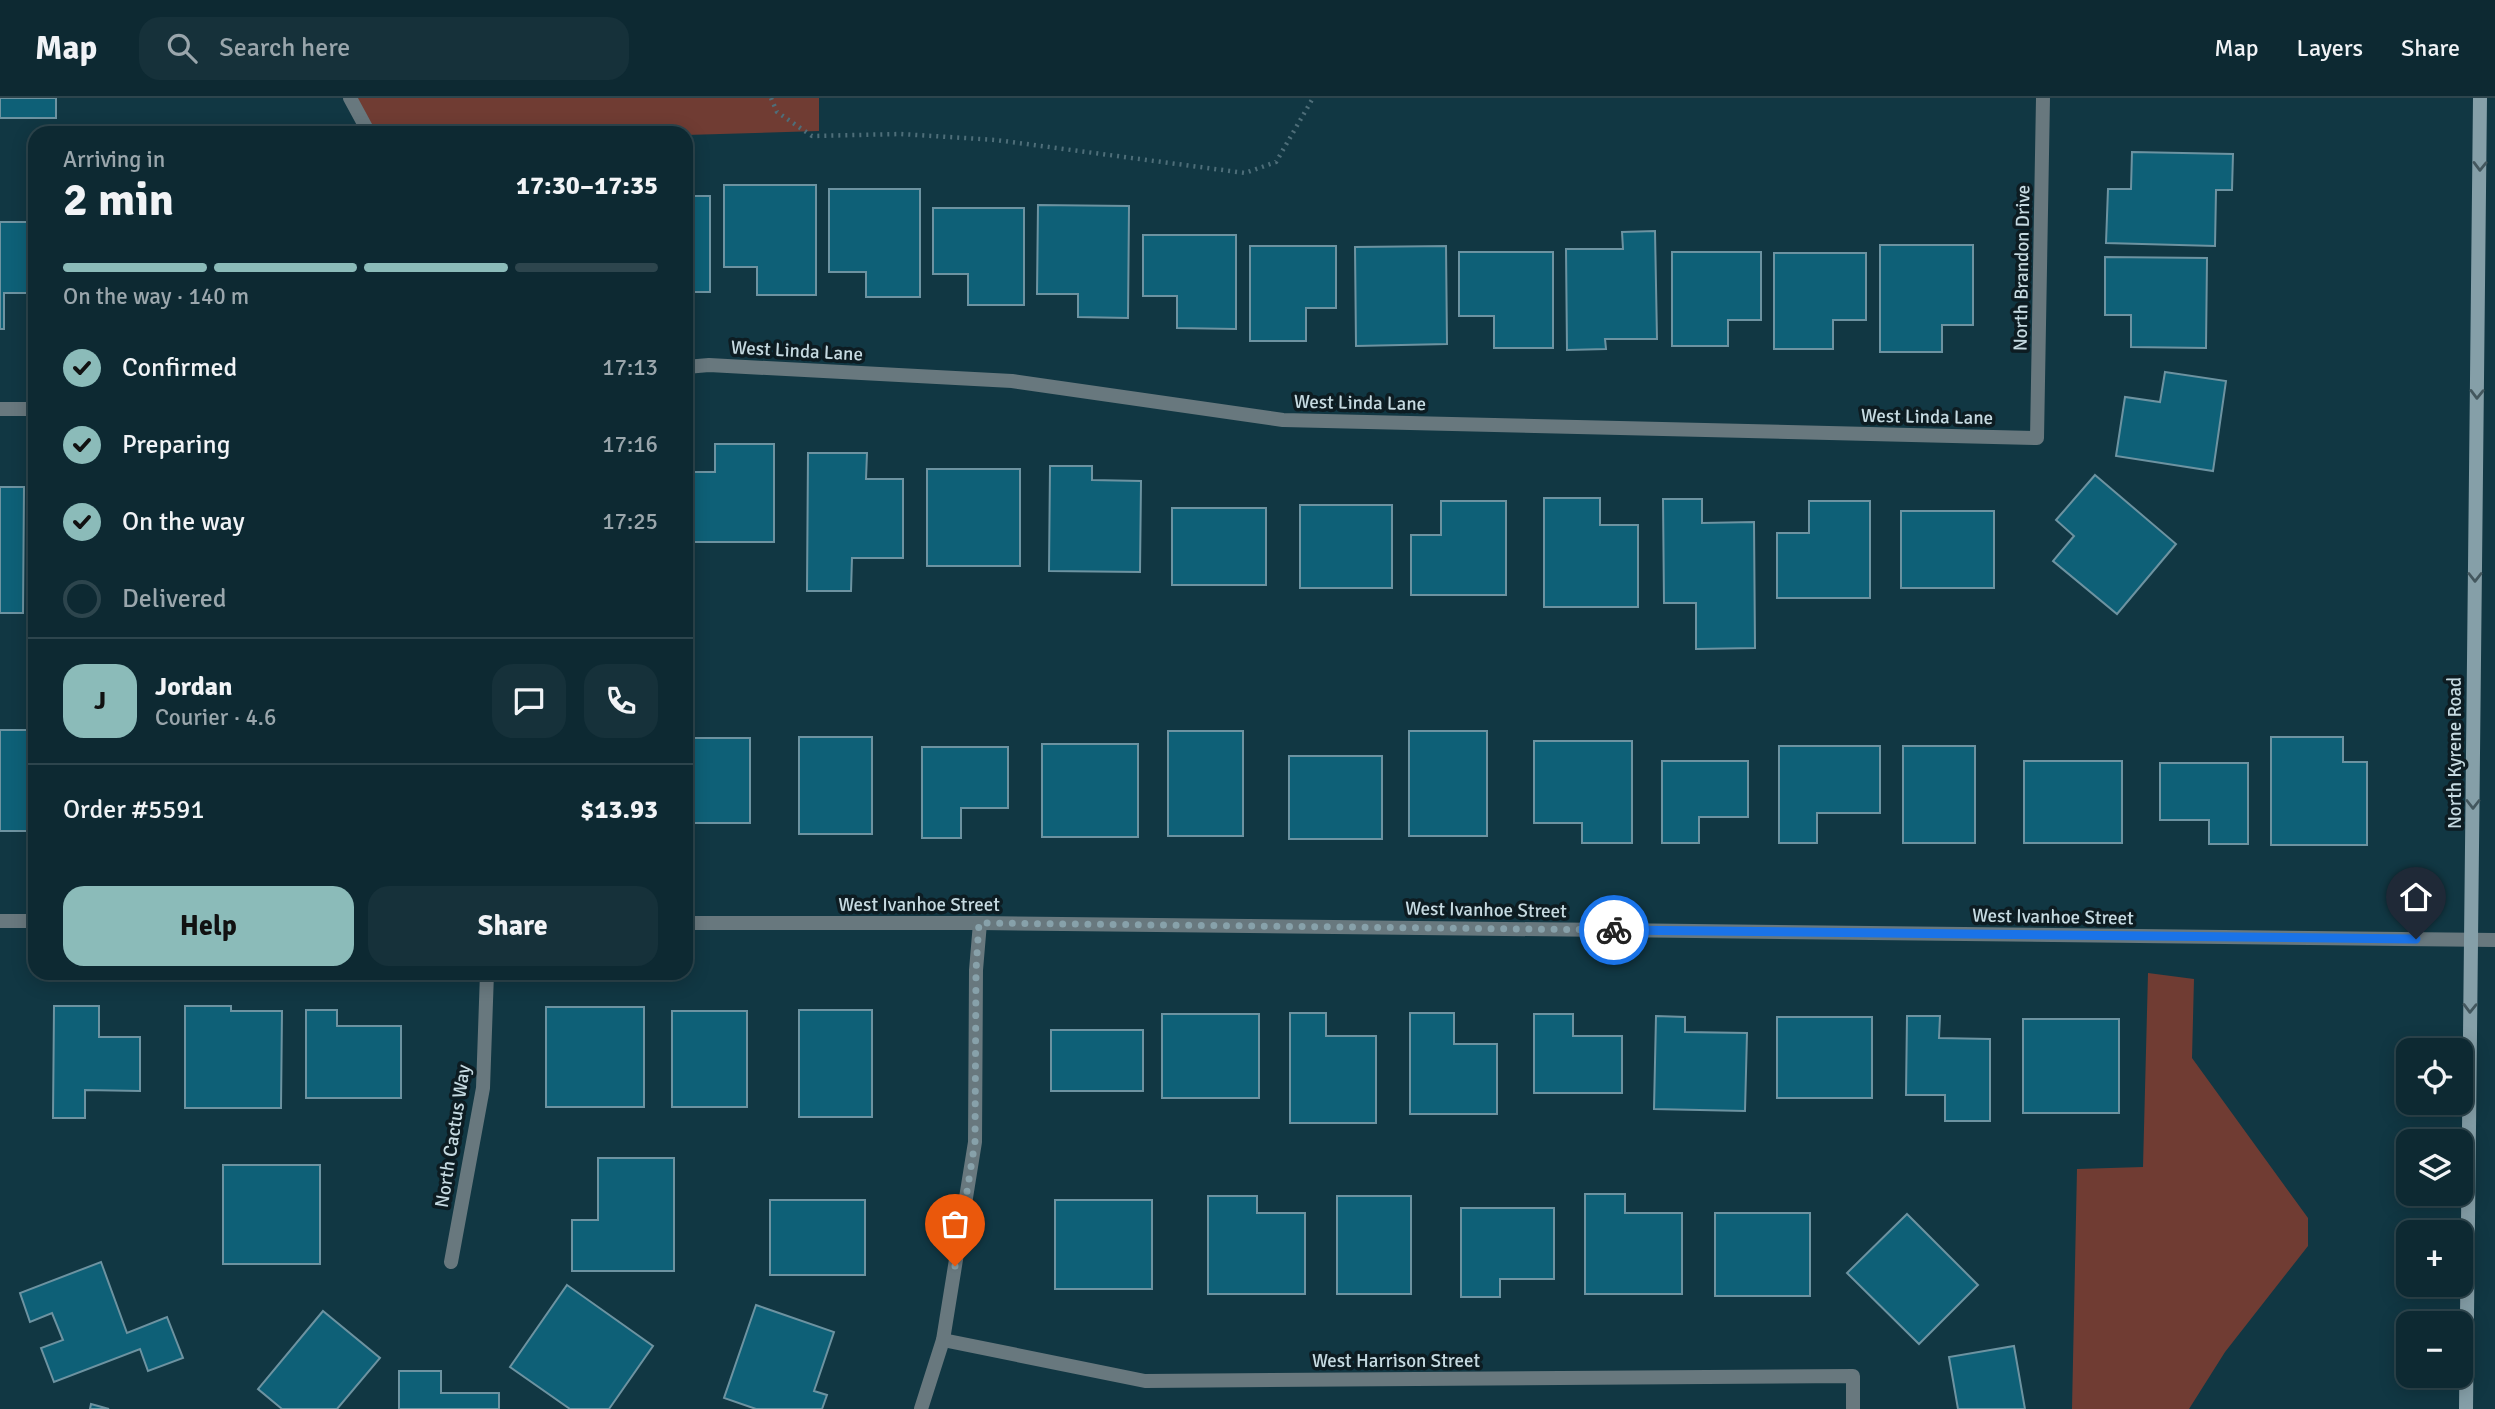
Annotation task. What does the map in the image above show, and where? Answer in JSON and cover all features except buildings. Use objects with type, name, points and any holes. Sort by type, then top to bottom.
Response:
[{"type":"main road","name":"North Kyrene Road","points":[[2466,1409],[2480,98]]},
{"type":"street","points":[[350,98],[365,126]]},
{"type":"street","name":"North Brandon Drive","points":[[2037,438],[2043,98]]},
{"type":"street","name":"West Linda Lane","points":[[693,366],[709,365],[1012,381],[1283,420],[2037,438]]},
{"type":"street","points":[[0,409],[28,409]]},
{"type":"street","points":[[0,921],[28,921]]},
{"type":"street","name":"West Ivanhoe Street","points":[[693,923],[979,923],[2495,940]]},
{"type":"street","points":[[921,1409],[943,1340],[975,1142],[976,970],[979,923]]},
{"type":"street","name":"North Cactus Way","points":[[451,1262],[483,1088],[487,980]]},
{"type":"street","name":"West Harrison Street","points":[[943,1340],[1145,1381],[1853,1376],[1853,1409]]},
{"type":"path","points":[[771,98],[777,111],[812,136],[901,134],[996,140],[1245,173],[1276,162],[1313,98]]},
{"type":"shaded area","points":[[350,98],[819,98],[819,131],[693,135],[693,126],[365,126]]},
{"type":"shaded area","points":[[2148,973],[2194,979],[2192,1058],[2308,1218],[2308,1246],[2225,1352],[2189,1409],[2072,1409],[2077,1169],[2143,1167]]},
{"type":"way so far","points":[[955,1266],[975,1142],[976,970],[979,923],[1614,930]]},
{"type":"route","points":[[1614,930],[2416,939]]}]
